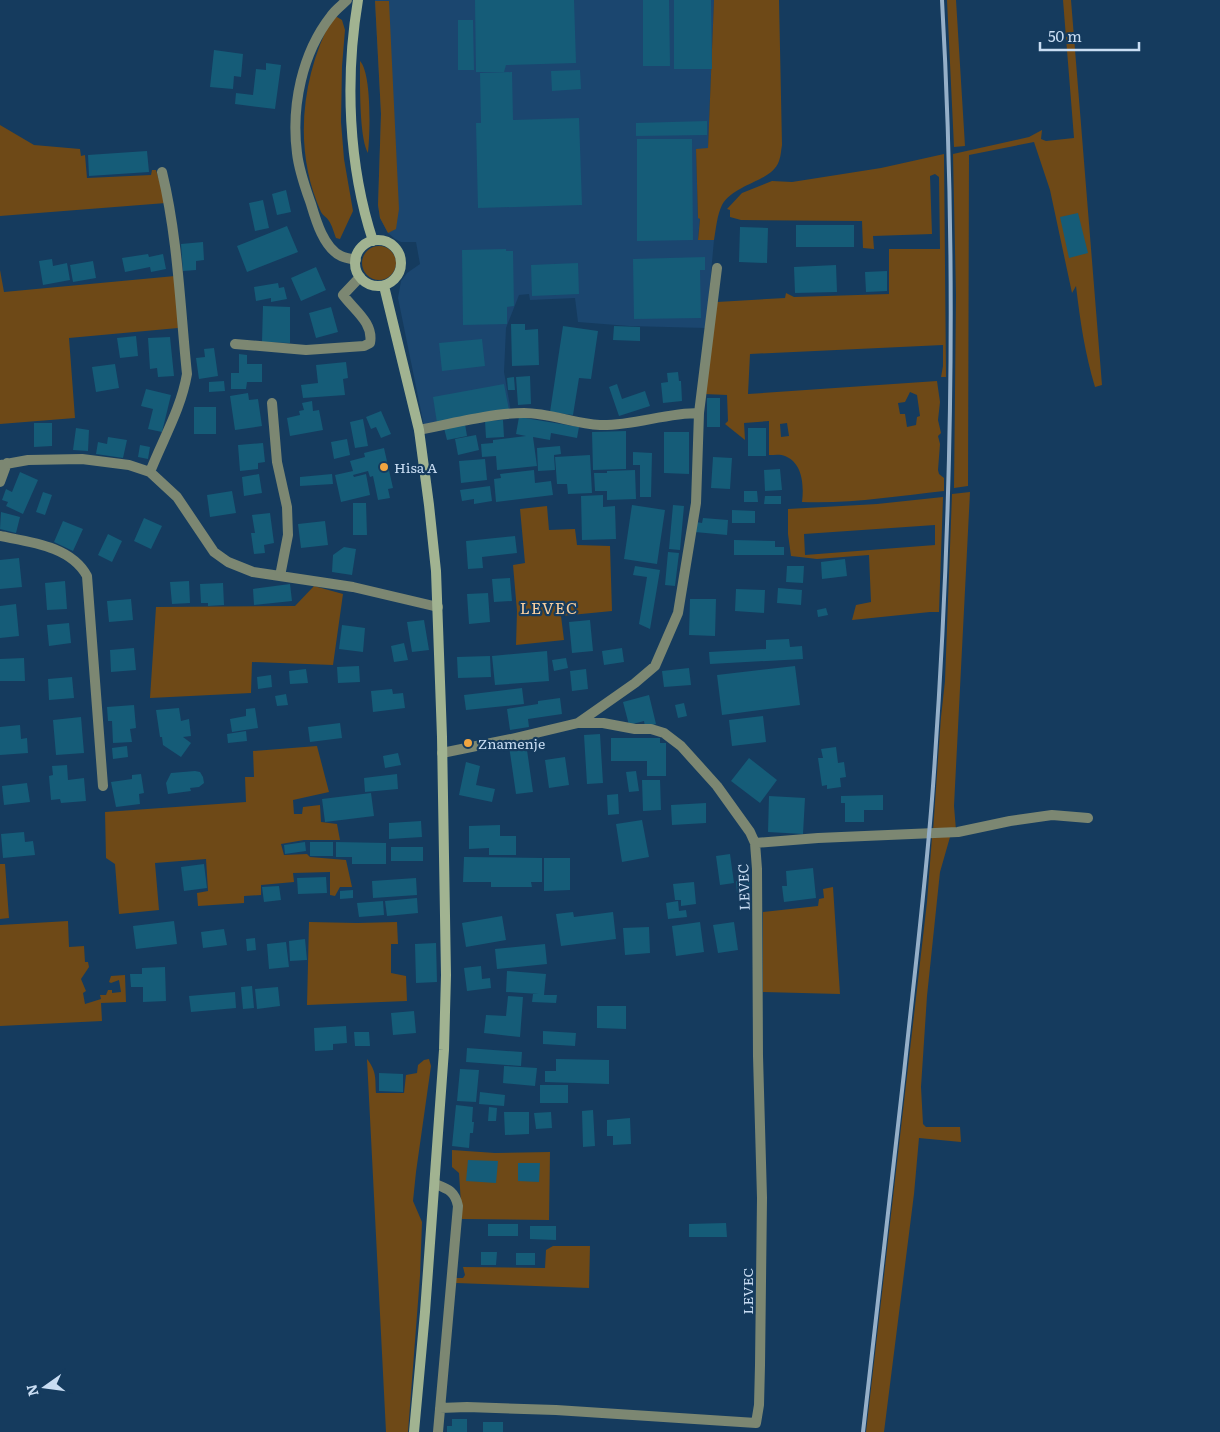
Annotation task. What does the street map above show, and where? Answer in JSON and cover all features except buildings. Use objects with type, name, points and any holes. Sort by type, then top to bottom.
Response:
[{"type":"main road","points":[[358,0],[354,21],[351,62],[352,123],[361,197],[365,218],[373,241]]},
{"type":"main road","points":[[382,240],[390,244],[397,250],[401,258],[401,267],[398,275],[392,282],[384,286],[375,286],[367,283],[360,277],[356,269],[356,260],[359,252],[364,245],[373,241],[382,240]]},
{"type":"main road","points":[[384,286],[418,430],[429,505],[438,607],[442,753],[446,975],[444,1050],[426,1312],[414,1432]]},
{"type":"street","points":[[347,0],[332,14],[315,39],[304,69],[295,110],[295,132],[301,176],[317,222],[330,247],[340,256],[356,260]]},
{"type":"street","points":[[150,472],[178,410],[184,394],[187,374],[175,242],[162,172]]},
{"type":"street","points":[[578,723],[636,683],[655,666],[678,613],[696,503],[699,414],[717,268]]},
{"type":"street","points":[[235,344],[306,350],[364,346],[370,343],[371,336],[364,320],[350,306],[343,295],[360,277]]},
{"type":"street","points":[[272,403],[277,462],[287,507],[288,535],[280,576]]},
{"type":"street","points":[[418,430],[525,413],[599,425],[631,422],[684,413],[699,414]]},
{"type":"street","points":[[0,482],[3,464],[28,460],[82,459],[129,465],[150,472],[177,497],[214,552],[228,562],[253,572],[353,587],[438,607]]},
{"type":"street","points":[[0,536],[43,544],[71,558],[83,568],[87,576],[103,786]]},
{"type":"street","name":"LEVEC","points":[[440,1408],[538,1409],[756,1422],[759,1405],[762,1198],[755,843],[750,832],[717,786],[681,746],[664,733],[651,729],[635,729],[603,723],[578,723],[442,753]]},
{"type":"street","points":[[755,843],[818,838],[958,832],[1010,821],[1052,816],[1088,818]]},
{"type":"street","points":[[435,1184],[449,1190],[456,1198],[458,1206],[438,1432]]},
{"type":"shaded area","points":[[375,0],[714,0],[708,149],[696,149],[698,217],[700,219],[698,239],[714,240],[706,328],[629,326],[578,322],[575,298],[530,300],[529,294],[519,295],[506,328],[504,372],[511,412],[424,426],[398,298],[401,281],[407,273],[420,264],[416,242],[401,242],[388,233],[380,218],[378,205],[381,114]]},
{"type":"shaded area","points":[[714,0],[779,0],[782,145],[780,159],[769,174],[735,192],[722,205],[714,240],[698,240],[700,219],[698,218],[696,149],[708,148]]},
{"type":"shaded area","points":[[947,0],[956,0],[965,146],[954,147]]},
{"type":"shaded area","points":[[1063,0],[1071,0],[1102,385],[1095,387],[1091,375],[1083,337],[1076,286],[1072,293],[1050,190],[1034,142],[969,155],[968,486],[954,488],[956,295],[953,154],[1029,137],[1042,130],[1041,139],[1046,141],[1074,138]]},
{"type":"shaded area","points":[[375,1],[389,1],[399,209],[396,229],[388,233],[380,218],[378,205],[381,114]]},
{"type":"shaded area","points":[[337,17],[342,20],[345,30],[341,122],[344,159],[353,211],[340,239],[336,238],[330,223],[321,212],[312,188],[304,139],[304,114],[313,65],[321,41],[332,18]]},
{"type":"shaded area","points":[[360,61],[367,78],[370,119],[368,153],[363,135]]},
{"type":"shaded area","points":[[0,125],[34,145],[80,149],[81,156],[85,155],[87,178],[151,175],[152,170],[156,170],[166,203],[0,216]]},
{"type":"shaded area","points":[[944,154],[946,377],[941,377],[943,345],[750,354],[748,394],[937,381],[940,402],[938,420],[941,433],[938,436],[940,444],[938,470],[939,474],[944,478],[944,491],[856,501],[802,502],[802,482],[796,464],[783,455],[769,455],[769,421],[744,423],[745,440],[725,424],[728,421],[727,395],[704,394],[717,302],[785,298],[786,293],[794,297],[889,294],[889,249],[940,249],[939,177],[935,174],[930,176],[932,234],[873,236],[874,249],[863,248],[862,221],[741,220],[730,217],[730,210],[727,209],[742,193],[772,181],[792,182],[881,168]],"holes":[[[910,392],[917,395],[920,416],[917,417],[916,425],[907,427],[905,414],[900,414],[898,403],[905,402]],[[787,423],[789,436],[781,437],[780,424]]]},
{"type":"shaded area","points":[[379,246],[391,251],[396,263],[391,275],[379,280],[367,275],[362,263],[367,251]]},
{"type":"shaded area","points":[[0,270],[4,292],[175,276],[178,328],[69,338],[75,418],[0,424]]},
{"type":"shaded area","points":[[970,492],[954,806],[956,830],[933,831],[945,681],[952,494]]},
{"type":"shaded area","points":[[943,497],[939,612],[852,620],[856,605],[871,602],[869,555],[817,559],[791,556],[788,534],[788,509],[877,504]],"holes":[[[935,525],[935,545],[805,555],[804,534]]]},
{"type":"shaded area","points":[[547,506],[549,530],[575,529],[577,545],[610,546],[612,611],[561,616],[564,640],[516,645],[517,611],[513,565],[525,563],[520,509]]},
{"type":"shaded area","points":[[314,586],[343,594],[333,665],[252,662],[251,693],[150,698],[156,607],[295,606]]},
{"type":"shaded area","points":[[317,746],[329,792],[293,800],[294,814],[302,814],[303,807],[320,805],[321,822],[337,824],[340,840],[304,840],[281,844],[284,855],[307,854],[310,857],[346,860],[352,887],[340,887],[335,896],[330,895],[330,872],[293,873],[294,882],[261,885],[261,895],[244,896],[244,903],[198,906],[197,893],[208,891],[206,859],[155,863],[159,910],[119,914],[115,864],[106,858],[105,812],[246,802],[245,777],[254,777],[253,751]]},
{"type":"shaded area","points":[[932,837],[950,837],[940,872],[927,996],[921,1087],[923,1124],[926,1127],[960,1127],[961,1142],[919,1138],[914,1194],[884,1432],[866,1432],[927,902]]},
{"type":"shaded area","points":[[0,864],[5,864],[9,918],[0,919]]},
{"type":"shaded area","points":[[833,887],[840,994],[763,992],[763,912],[818,906],[819,899],[824,898],[823,889]]},
{"type":"shaded area","points":[[68,921],[69,947],[84,946],[85,962],[88,962],[89,967],[81,979],[86,991],[83,993],[85,1004],[101,999],[100,995],[106,995],[108,990],[112,990],[112,993],[121,992],[119,980],[109,982],[111,976],[125,975],[126,1002],[101,1003],[102,1021],[0,1026],[0,925]]},
{"type":"shaded area","points":[[309,922],[397,922],[398,944],[391,944],[391,973],[406,976],[407,1001],[307,1005]]},
{"type":"shaded area","points":[[367,1059],[374,1072],[376,1093],[404,1093],[406,1075],[417,1073],[418,1065],[424,1060],[429,1059],[431,1066],[413,1201],[422,1222],[420,1276],[408,1432],[386,1432]]},
{"type":"shaded area","points":[[452,1150],[495,1153],[550,1152],[549,1220],[462,1219],[459,1173],[452,1167]]},
{"type":"shaded area","points":[[553,1246],[590,1246],[589,1288],[456,1283],[456,1278],[463,1278],[465,1275],[463,1267],[545,1268],[546,1250]]},
{"type":"railway","points":[[863,1432],[923,894],[933,786],[945,590],[951,295],[950,196],[942,0]]},
{"type":"place","name":"Hisa A","points":[[384,467]]},
{"type":"place","name":"Znamenje","points":[[468,743]]},
{"type":"district","name":"LEVEC","points":[[549,607]]}]
